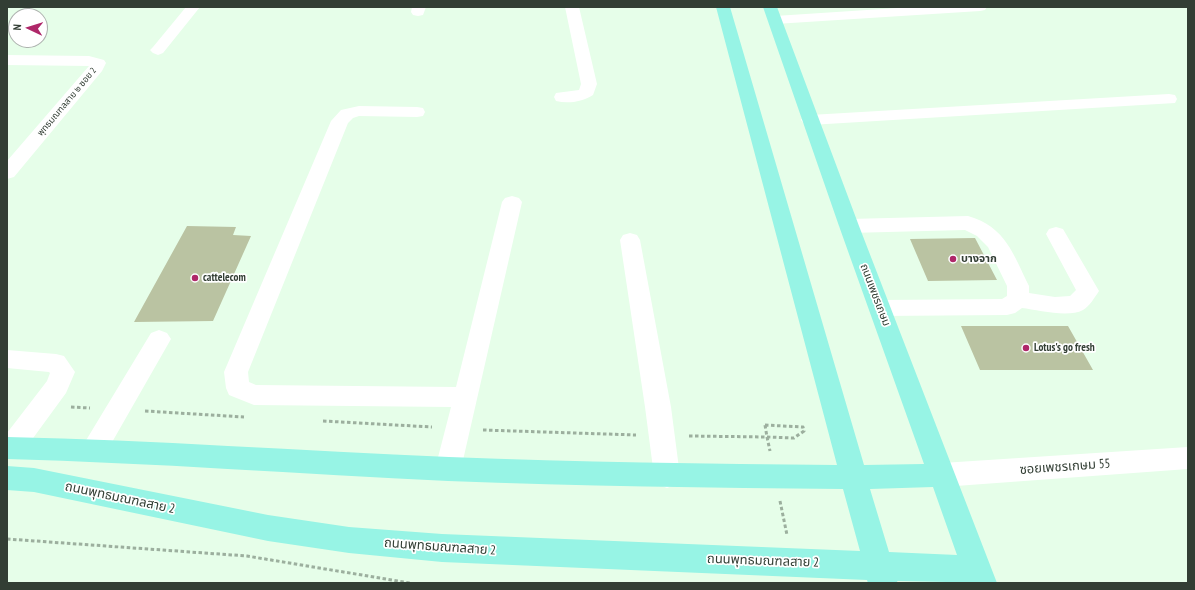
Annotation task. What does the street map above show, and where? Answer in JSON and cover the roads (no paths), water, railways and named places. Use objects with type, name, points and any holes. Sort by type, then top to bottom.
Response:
[{"type":"main road","points":[[724,7],[881,574]]},
{"type":"main road","name":"ถนนเพชรเกษม","points":[[773,14],[849,226],[980,576]]},
{"type":"main road","points":[[9,448],[94,450],[448,469],[667,476],[854,477],[942,475]]},
{"type":"main road","name":"ถนนพุทธมณฑลสาย 2","points":[[7,478],[34,480],[268,528],[349,540],[442,548],[881,574],[980,576]]},
{"type":"street","points":[[158,50],[193,7]]},
{"type":"street","points":[[562,97],[580,96],[587,92],[589,84],[572,7]]},
{"type":"street","points":[[773,14],[980,7]]},
{"type":"street","name":"พุทธมณฑลสาย ๒ ซอย 2","points":[[7,60],[89,61],[98,63],[96,68],[7,173]]},
{"type":"street","points":[[810,120],[1169,99]]},
{"type":"street","points":[[417,112],[359,110],[347,114],[340,121],[236,372],[238,388],[254,395],[466,397]]},
{"type":"street","points":[[448,469],[512,202]]},
{"type":"street","points":[[849,226],[968,223],[984,231],[997,243],[1018,286],[1018,299]]},
{"type":"street","points":[[880,308],[1007,307],[1018,299],[1055,305],[1076,304],[1088,292],[1056,234]]},
{"type":"street","points":[[630,240],[662,435],[667,476]]},
{"type":"street","points":[[94,450],[159,339]]},
{"type":"street","points":[[7,359],[56,363],[63,372],[57,386],[9,448]]},
{"type":"street","name":"ซอยเพชรเกษม 55","points":[[942,475],[1188,458]]},
{"type":"place","name":"บางจาก","points":[[953,259]]},
{"type":"place","name":"cattelecom","points":[[195,278]]},
{"type":"place","name":"Lotus's go fresh","points":[[1026,348]]}]
